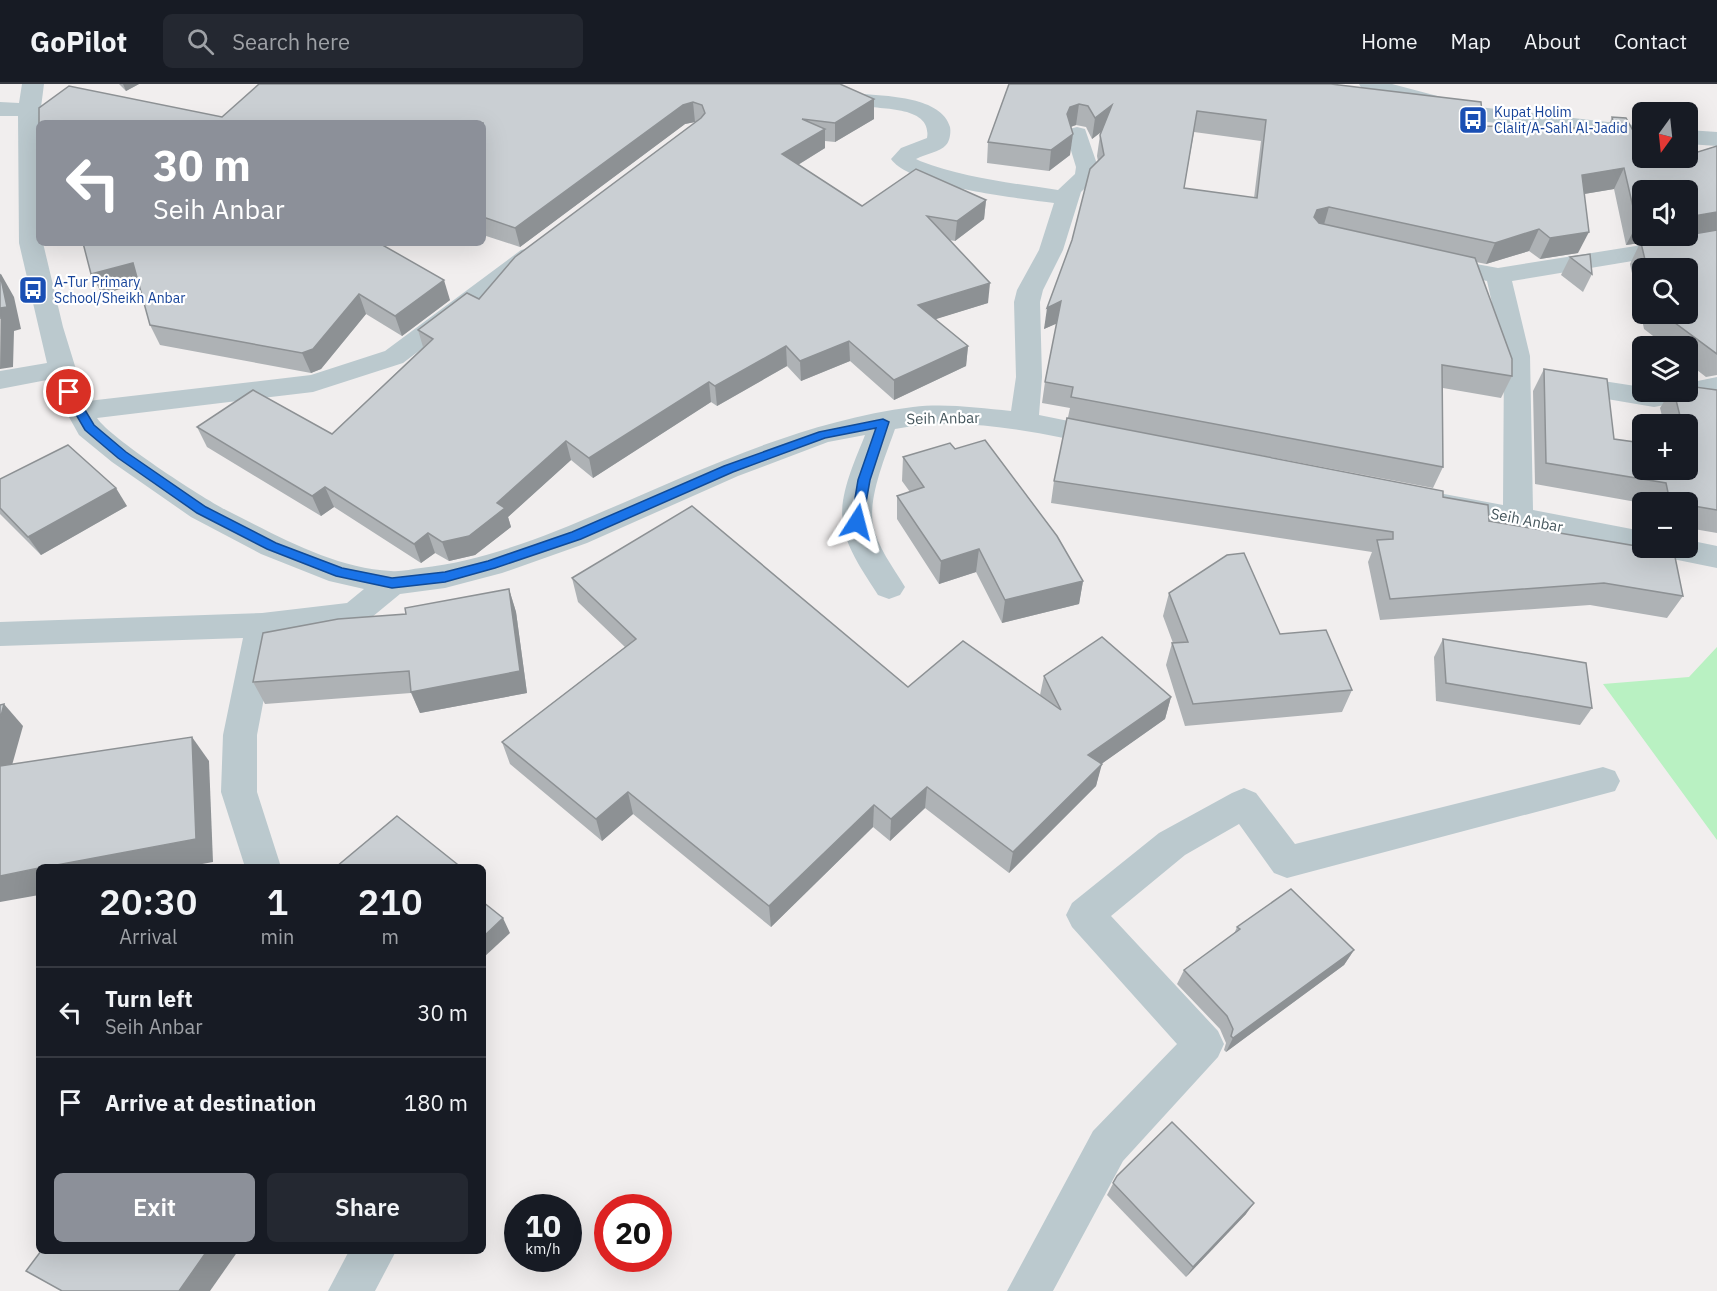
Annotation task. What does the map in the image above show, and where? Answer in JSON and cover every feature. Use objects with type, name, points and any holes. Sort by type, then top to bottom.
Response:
[{"type":"street","points":[[1370,84],[1428,102],[1479,114],[1632,132]]},
{"type":"street","name":"Seih Anbar","points":[[0,109],[31,97],[31,243],[50,327],[69,392],[90,428],[122,455],[201,510],[272,546],[330,569],[392,583],[445,577],[491,565],[576,535],[728,469],[823,434],[914,416],[957,415],[1024,421],[1130,442]]},
{"type":"street","points":[[862,100],[930,112],[938,122],[941,133],[937,142],[909,153],[902,159],[914,169],[940,176],[1066,198]]},
{"type":"street","points":[[1024,421],[1029,377],[1026,302],[1051,250],[1070,189],[1086,176],[1087,167],[1077,134]]},
{"type":"street","points":[[1698,138],[1717,139]]},
{"type":"street","points":[[1411,258],[1498,276],[1717,240]]},
{"type":"street","points":[[80,411],[313,383],[394,357],[544,244]]},
{"type":"street","points":[[1498,276],[1518,356],[1518,518]]},
{"type":"street","points":[[0,380],[62,369]]},
{"type":"street","points":[[1518,377],[1654,398],[1717,386]]},
{"type":"street","points":[[883,422],[864,480],[857,522],[868,551],[889,587]]},
{"type":"street","name":"Seih Anbar","points":[[1424,500],[1632,540]]},
{"type":"street","points":[[1698,553],[1717,557]]},
{"type":"street","points":[[0,634],[262,625],[355,614],[392,583]]},
{"type":"street","points":[[262,625],[240,735],[239,792],[262,864]]},
{"type":"street","points":[[1029,1291],[1108,1146],[1204,1044],[1085,915],[1172,844],[1244,802],[1287,862],[1604,781]]},
{"type":"street","points":[[350,1291],[372,1254]]},
{"type":"green space","points":[[1717,647],[1717,840],[1603,684],[1689,677]]},
{"type":"building","points":[[259,84],[840,84],[874,99],[835,123],[802,119],[825,129],[782,154],[862,206],[916,169],[986,200],[957,221],[927,216],[990,283],[918,305],[968,346],[894,380],[849,341],[800,361],[786,346],[715,386],[709,382],[589,458],[566,441],[497,503],[505,508],[469,536],[442,542],[428,533],[414,544],[325,487],[312,496],[197,427],[253,390],[332,434],[433,339],[418,330],[467,293],[479,299],[515,257],[701,118],[705,113],[702,105],[693,102],[683,105],[515,228],[486,218],[486,120],[39,120],[39,108],[69,86],[222,117]]},
{"type":"building","points":[[1009,84],[1331,84],[1481,102],[1483,126],[1615,129],[1612,117],[1626,118],[1632,129],[1632,168],[1698,168],[1698,152],[1717,146],[1717,212],[1698,215],[1698,180],[1632,180],[1632,202],[1624,168],[1582,175],[1589,232],[1550,238],[1539,229],[1495,243],[1329,207],[1317,210],[1314,217],[1319,223],[1475,258],[1512,359],[1512,376],[1442,365],[1443,467],[1071,397],[1073,387],[1045,382],[1061,301],[1047,308],[1072,240],[1090,169],[1104,155],[1100,135],[1112,105],[1095,118],[1088,106],[1079,104],[1070,107],[1067,114],[1073,134],[1051,150],[988,142]],"holes":[[[1197,111],[1266,120],[1257,198],[1184,188]]]},
{"type":"building","points":[[1717,230],[1717,354],[1698,340],[1698,336],[1693,336],[1676,324],[1698,324],[1698,258],[1645,258],[1642,246],[1698,246],[1698,233]]},
{"type":"building","points":[[84,246],[384,246],[444,280],[395,316],[359,294],[313,349],[302,353],[150,325],[133,263],[91,274]]},
{"type":"building","points":[[1590,254],[1592,274],[1570,257]]},
{"type":"building","points":[[0,274],[7,307],[1,308],[0,319]]},
{"type":"building","points":[[1544,369],[1607,379],[1614,439],[1632,442],[1632,477],[1546,463]]},
{"type":"building","points":[[1698,387],[1717,390],[1717,510],[1698,507],[1698,492],[1668,492],[1666,483],[1648,480],[1698,480],[1698,414],[1680,414],[1676,402],[1698,402]]},
{"type":"building","points":[[1067,418],[1443,491],[1443,497],[1488,505],[1489,521],[1632,545],[1632,558],[1675,558],[1683,596],[1604,583],[1390,599],[1377,540],[1393,539],[1393,532],[1054,481]]},
{"type":"building","points":[[985,440],[1057,536],[1083,581],[1005,600],[979,549],[941,561],[897,496],[924,487],[903,457],[950,443],[955,449]]},
{"type":"building","points":[[68,445],[116,488],[28,537],[0,508],[0,479]]},
{"type":"building","points":[[692,506],[908,687],[963,641],[1061,710],[1044,676],[1102,637],[1171,697],[1088,755],[1102,764],[1013,852],[927,787],[891,819],[874,805],[769,906],[628,792],[596,819],[502,742],[636,639],[572,578]]},
{"type":"building","points":[[1244,553],[1280,634],[1326,630],[1352,690],[1193,704],[1172,643],[1188,642],[1169,593],[1227,555]]},
{"type":"building","points":[[509,589],[520,671],[411,692],[409,671],[253,682],[263,633],[338,619],[406,614],[405,608]]},
{"type":"building","points":[[1443,639],[1586,663],[1592,708],[1446,683]]},
{"type":"building","points":[[4,704],[0,720],[0,705]]},
{"type":"building","points":[[192,737],[196,839],[62,864],[36,864],[36,869],[0,876],[0,766]]},
{"type":"building","points":[[397,816],[457,864],[340,864]]},
{"type":"building","points":[[1291,889],[1354,950],[1233,1038],[1231,1036],[1233,1029],[1227,1016],[1184,970],[1240,929],[1237,927]]},
{"type":"building","points":[[486,904],[503,918],[486,934]]},
{"type":"building","points":[[1172,1122],[1254,1203],[1193,1267],[1113,1183],[1117,1176]]},
{"type":"building","points":[[39,1254],[205,1254],[179,1291],[62,1291],[26,1271]]},
{"type":"place","name":"Kupat Holim Clalit/A-Sahl Al-Jadid","points":[[1473,120]]},
{"type":"place","name":"A-Tur Primary School/Sheikh Anbar","points":[[33,290]]},
{"type":"route","points":[[69,392],[90,428],[122,455],[201,510],[272,546],[340,573],[392,583],[445,577],[491,565],[576,535],[728,469],[823,434],[883,422],[864,480],[857,522]]}]
